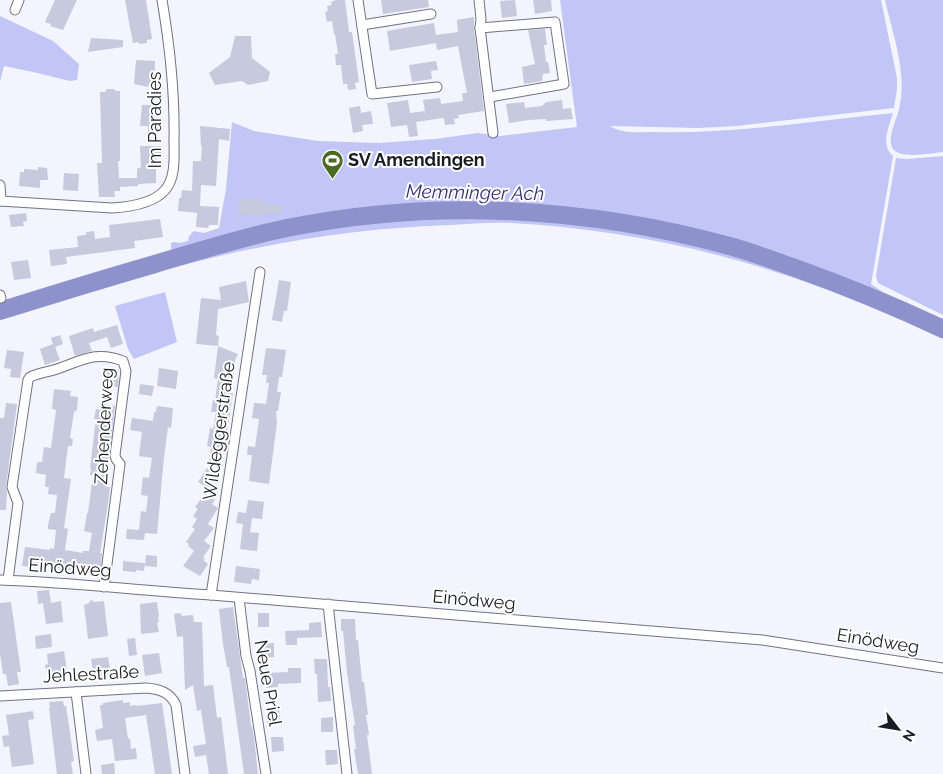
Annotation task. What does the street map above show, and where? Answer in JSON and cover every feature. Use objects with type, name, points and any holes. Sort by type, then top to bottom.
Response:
[{"type":"street","points":[[15,10],[19,0]]},
{"type":"street","name":"Im Paradies","points":[[0,201],[124,207],[148,201],[166,189],[170,181],[174,161],[174,103],[170,51],[162,0]]},
{"type":"street","points":[[358,0],[372,94],[436,87]]},
{"type":"street","points":[[479,0],[480,28],[493,133]]},
{"type":"street","points":[[362,25],[431,14]]},
{"type":"street","points":[[480,28],[555,22],[564,84],[490,97]]},
{"type":"street","points":[[0,184],[0,201]]},
{"type":"street","name":"Wildeggerstraße","points":[[211,595],[260,272]]},
{"type":"street","name":"Zehenderweg","points":[[4,580],[18,503],[12,486],[16,470],[28,380],[34,375],[60,368],[88,357],[99,356],[123,361],[126,372],[115,455],[120,464],[104,586]]},
{"type":"street","name":"Einödweg","points":[[4,580],[104,586],[165,593],[328,604],[762,640],[943,668]]},
{"type":"street","name":"Neue Priel","points":[[239,598],[246,656],[266,774]]},
{"type":"street","points":[[328,604],[347,774]]},
{"type":"street","name":"Jehlestraße","points":[[0,696],[155,688],[169,696],[176,705],[184,774]]},
{"type":"street","points":[[76,692],[86,774]]},
{"type":"shaded area","points":[[560,0],[881,0],[897,78],[894,108],[736,126],[698,128],[610,126],[615,129],[631,132],[714,131],[893,113],[886,141],[889,152],[893,156],[871,284],[883,292],[943,319],[943,339],[839,294],[733,259],[624,235],[568,228],[496,223],[380,229],[276,244],[172,268],[171,243],[188,241],[189,236],[194,231],[204,233],[219,228],[226,189],[232,122],[254,131],[318,141],[379,143],[435,139],[478,133],[500,136],[577,127]]},
{"type":"shaded area","points":[[885,0],[943,0],[943,152],[917,155],[903,154],[898,153],[892,146],[891,137],[901,100],[902,86],[899,56]]},
{"type":"shaded area","points":[[0,16],[53,41],[79,64],[77,80],[70,81],[4,66],[0,82]]},
{"type":"shaded area","points":[[943,156],[943,315],[878,283],[876,276],[896,158],[908,159]]},
{"type":"shaded area","points":[[165,292],[177,342],[134,359],[128,349],[115,306]]},
{"type":"building","points":[[55,0],[77,0],[63,30],[50,26],[51,24],[45,22]]},
{"type":"building","points":[[125,0],[146,0],[152,39],[147,40],[147,43],[133,43]]},
{"type":"building","points":[[345,0],[349,32],[352,32],[359,82],[355,83],[356,89],[348,90],[347,84],[343,84],[341,65],[336,65],[335,54],[338,54],[335,34],[332,21],[327,22],[325,12],[328,11],[327,6],[332,5],[331,2]]},
{"type":"building","points":[[381,0],[428,0],[429,7],[383,14]]},
{"type":"building","points":[[515,0],[517,16],[502,18],[500,1]]},
{"type":"building","points":[[533,0],[551,0],[552,11],[535,14]]},
{"type":"building","points":[[474,17],[484,111],[458,115],[459,118],[454,119],[455,124],[445,125],[442,118],[416,122],[418,136],[409,137],[407,125],[391,127],[387,103],[408,100],[410,113],[425,111],[423,100],[440,98],[441,104],[463,101],[462,93],[467,93],[458,46],[437,50],[436,43],[390,51],[387,31],[434,23],[436,35],[458,32],[457,20]]},
{"type":"building","points":[[545,29],[547,45],[544,45],[546,62],[548,62],[550,73],[543,74],[542,81],[524,84],[522,67],[535,64],[528,30]]},
{"type":"building","points":[[235,36],[251,36],[252,58],[270,72],[268,81],[248,85],[242,81],[215,85],[209,73],[230,57]]},
{"type":"building","points":[[91,38],[123,40],[123,47],[88,52]]},
{"type":"building","points":[[136,60],[155,61],[154,85],[148,85],[148,87],[134,84]]},
{"type":"building","points":[[436,61],[438,70],[431,71],[432,79],[412,82],[409,65]]},
{"type":"building","points":[[107,89],[120,91],[119,178],[137,178],[137,169],[141,167],[140,146],[161,146],[161,154],[157,154],[156,183],[120,187],[120,191],[114,191],[115,197],[99,197],[97,163],[102,163],[100,92],[105,92]]},
{"type":"building","points":[[562,100],[563,109],[571,108],[573,119],[529,120],[509,123],[506,104],[524,102],[525,108],[542,106],[546,102]]},
{"type":"building","points":[[142,105],[153,105],[163,114],[160,117],[160,125],[157,125],[157,131],[148,132],[148,126],[140,126]]},
{"type":"building","points":[[360,106],[361,113],[371,111],[373,124],[362,125],[363,131],[353,133],[349,108]]},
{"type":"building","points":[[200,126],[230,129],[229,141],[219,139],[216,186],[201,185],[200,206],[219,207],[218,225],[209,225],[208,228],[196,227],[197,213],[178,211],[182,190],[192,191],[193,161],[201,161]]},
{"type":"building","points":[[38,167],[47,168],[48,180],[40,180],[40,188],[19,186],[20,172],[24,172],[24,169],[38,170]]},
{"type":"building","points":[[64,173],[79,174],[78,191],[63,190]]},
{"type":"building","points":[[239,198],[265,200],[265,204],[282,205],[282,213],[264,213],[264,216],[238,214]]},
{"type":"building","points":[[26,213],[27,221],[23,222],[24,226],[11,227],[9,215]]},
{"type":"building","points":[[160,219],[163,237],[134,241],[135,248],[66,257],[67,264],[51,266],[49,250],[78,247],[77,236],[86,235],[86,232],[94,231],[95,239],[110,237],[109,225]]},
{"type":"building","points":[[28,260],[31,278],[14,280],[11,262]]},
{"type":"building","points":[[279,280],[291,282],[287,311],[284,311],[282,322],[272,320]]},
{"type":"building","points":[[246,281],[249,302],[218,309],[216,335],[219,336],[218,346],[196,344],[201,298],[221,300],[219,287]]},
{"type":"building","points":[[117,325],[123,344],[111,348],[107,337],[89,343],[92,351],[75,356],[69,336],[93,328],[94,332]]},
{"type":"building","points":[[60,335],[63,344],[55,347],[60,360],[45,365],[40,349],[53,344],[51,338]]},
{"type":"building","points":[[218,346],[238,354],[235,360],[231,393],[233,393],[224,451],[220,451],[218,462],[209,461],[211,447],[207,446],[210,428],[213,429],[216,412],[211,412],[213,400],[215,401],[218,379],[214,378]]},
{"type":"building","points":[[266,348],[286,350],[282,377],[279,377],[277,392],[281,392],[278,411],[276,411],[277,423],[269,484],[249,481],[252,455],[247,455],[248,446],[255,447],[259,419],[252,418],[254,403],[266,404],[269,383],[266,383],[267,375],[262,375]]},
{"type":"building","points":[[7,350],[24,352],[20,378],[10,377],[11,369],[4,368]]},
{"type":"building","points":[[159,368],[178,371],[176,389],[157,386]]},
{"type":"building","points":[[105,369],[119,371],[118,387],[103,385]]},
{"type":"building","points":[[140,384],[154,386],[152,396],[139,394]]},
{"type":"building","points":[[54,389],[71,391],[70,396],[78,397],[77,410],[74,412],[70,438],[73,439],[72,446],[68,446],[64,478],[71,479],[64,528],[68,529],[65,550],[83,553],[83,551],[89,551],[92,533],[84,531],[93,475],[90,475],[90,468],[96,419],[94,419],[96,409],[102,410],[102,404],[115,406],[106,487],[110,487],[100,553],[102,553],[100,572],[71,568],[71,570],[42,566],[41,568],[22,566],[25,547],[54,549],[56,530],[48,529],[48,525],[51,513],[55,513],[57,495],[48,494],[49,487],[45,487],[46,475],[36,473],[37,462],[42,462],[44,447],[51,448],[56,410],[52,409]]},
{"type":"building","points":[[6,403],[17,404],[6,486],[6,510],[0,510],[0,418],[4,418]]},
{"type":"building","points":[[157,406],[173,408],[171,428],[168,427],[164,457],[157,534],[145,533],[144,540],[126,539],[127,529],[139,530],[141,511],[146,512],[148,496],[141,495],[143,477],[149,478],[152,458],[139,456],[142,432],[130,430],[132,418],[153,421]]},
{"type":"building","points":[[207,468],[219,476],[210,489],[198,482]]},
{"type":"building","points":[[205,493],[215,500],[212,504],[218,508],[208,524],[214,528],[204,541],[211,546],[203,557],[205,558],[203,560],[208,564],[200,576],[183,566],[194,551],[186,542],[195,529],[192,527],[197,519],[193,516],[198,509],[195,507]]},
{"type":"building","points":[[248,500],[264,502],[262,519],[252,518],[250,532],[259,533],[257,551],[240,549],[243,524],[236,523],[238,512],[246,513]]},
{"type":"building","points":[[146,555],[157,556],[157,567],[145,566]]},
{"type":"building","points":[[123,561],[145,563],[144,571],[123,571]]},
{"type":"building","points":[[236,566],[260,569],[259,580],[252,579],[251,584],[234,582]]},
{"type":"building","points":[[49,590],[51,603],[61,601],[63,622],[46,624],[43,603],[38,604],[37,591]]},
{"type":"building","points":[[91,600],[95,602],[104,601],[108,636],[88,639],[84,605]]},
{"type":"building","points":[[11,602],[21,672],[17,672],[19,684],[8,686],[6,674],[3,674],[0,654],[0,603]]},
{"type":"building","points":[[157,602],[159,632],[141,634],[140,604]]},
{"type":"building","points":[[233,607],[254,737],[258,774],[244,774],[229,667],[227,667],[223,644],[219,609]]},
{"type":"building","points":[[180,613],[182,616],[193,615],[194,622],[202,622],[204,686],[213,685],[217,718],[221,717],[228,774],[209,774],[206,755],[195,757],[193,746],[206,744],[201,710],[197,711],[193,685],[185,690],[183,636],[177,637],[174,614]]},
{"type":"building","points":[[258,613],[269,613],[269,627],[258,627]]},
{"type":"building","points":[[341,619],[355,619],[356,640],[358,640],[362,682],[364,682],[368,715],[366,715],[369,735],[367,735],[372,774],[358,774],[354,749],[356,749],[353,726],[355,725],[343,631],[341,631]]},
{"type":"building","points":[[321,622],[322,637],[297,638],[297,645],[286,645],[285,631],[309,630],[309,623]]},
{"type":"building","points":[[51,634],[52,647],[36,649],[35,636]]},
{"type":"building","points":[[135,638],[137,655],[129,656],[127,639]]},
{"type":"building","points":[[274,643],[274,657],[263,658],[263,644]]},
{"type":"building","points":[[64,651],[67,671],[47,674],[45,665],[48,664],[47,654]]},
{"type":"building","points":[[159,653],[162,673],[145,676],[142,655]]},
{"type":"building","points":[[108,657],[111,674],[94,677],[91,659]]},
{"type":"building","points":[[314,659],[327,659],[328,687],[330,687],[331,701],[318,702],[317,674],[315,674]]},
{"type":"building","points":[[288,668],[301,668],[301,683],[278,684],[278,687],[266,688],[265,673],[288,672]]},
{"type":"building","points":[[123,700],[123,703],[130,702],[130,706],[162,703],[172,774],[155,774],[146,715],[125,718],[128,739],[130,738],[131,749],[136,748],[137,759],[115,761],[112,739],[97,741],[95,730],[103,728],[100,705]]},
{"type":"building","points":[[63,701],[64,706],[66,706],[74,761],[71,762],[73,774],[57,774],[49,702]]},
{"type":"building","points":[[267,707],[279,707],[280,722],[267,722]]},
{"type":"building","points":[[33,711],[34,719],[28,720],[34,764],[12,767],[9,746],[4,747],[2,736],[9,735],[6,715]]},
{"type":"building","points":[[333,717],[333,732],[321,732],[321,718]]},
{"type":"building","points":[[271,737],[283,737],[284,751],[272,752]]},
{"type":"building","points":[[325,750],[337,750],[338,764],[326,765]]},
{"type":"building","points":[[114,763],[115,774],[102,774],[101,765]]},
{"type":"waterway","name":"Memminger Ach","points":[[0,311],[204,249],[287,228],[399,213],[455,210],[512,211],[623,223],[679,233],[733,247],[835,283],[943,329]]},
{"type":"place","name":"SV Amendingen","points":[[332,179]]}]
